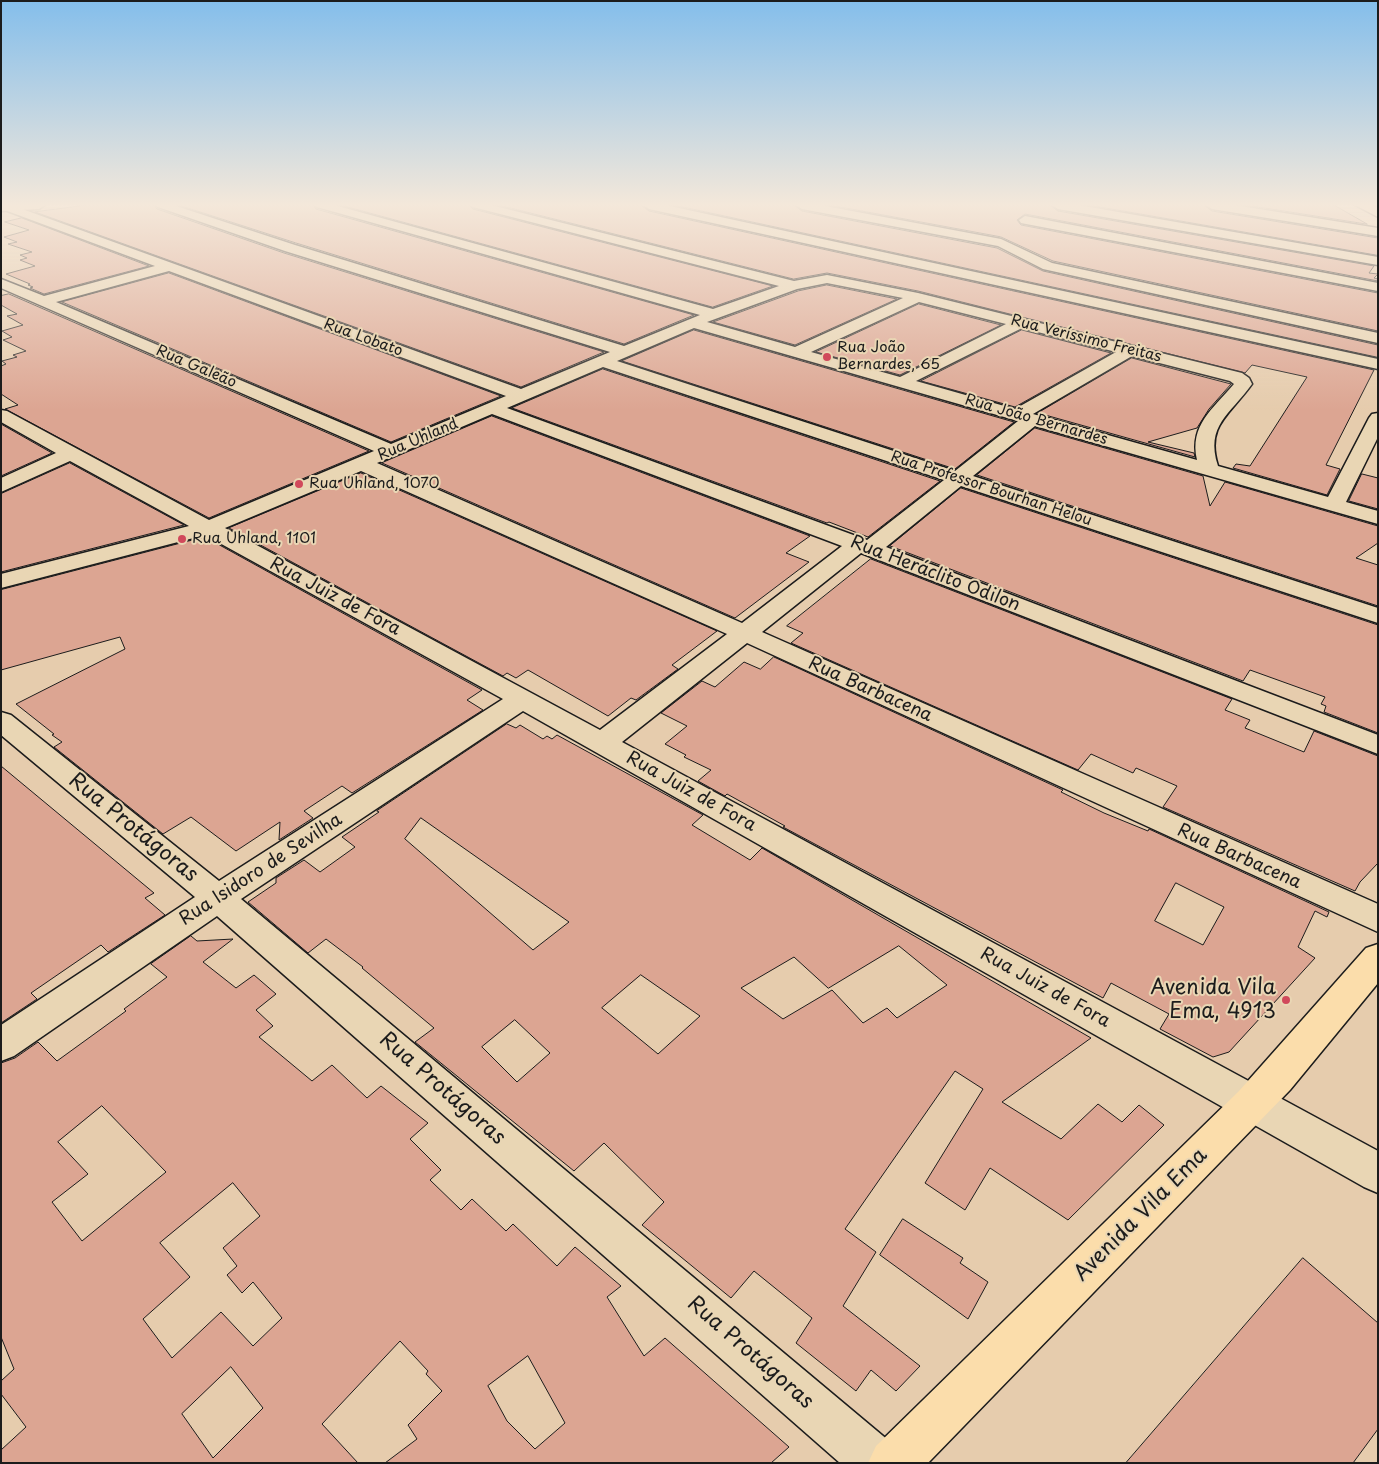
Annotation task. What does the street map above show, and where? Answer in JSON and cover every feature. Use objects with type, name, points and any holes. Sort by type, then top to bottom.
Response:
[{"type":"main road","name":"Avenida Vila Ema","points":[[893,1463],[1253,1104],[1378,958]]},
{"type":"street","points":[[42,301],[145,273]]},
{"type":"street","name":"Rua Lobato","points":[[185,273],[523,396]]},
{"type":"street","points":[[372,273],[627,352]]},
{"type":"street","points":[[567,273],[714,314]]},
{"type":"street","points":[[748,273],[794,285]]},
{"type":"street","points":[[962,273],[1378,364]]},
{"type":"street","points":[[1082,273],[1378,338]]},
{"type":"street","points":[[1303,273],[1378,287]]},
{"type":"street","name":"Rua Uhland","points":[[1,581],[208,528],[714,314],[794,285],[827,279]]},
{"type":"street","name":"Rua Veríssimo Freitas","points":[[827,279],[1019,322],[1230,375],[1243,382],[1241,388],[1207,428],[1204,436],[1206,457],[1210,470]]},
{"type":"street","name":"Rua Galeão","points":[[1,283],[391,451]]},
{"type":"street","points":[[796,352],[918,298]]},
{"type":"street","points":[[902,382],[1019,322]]},
{"type":"street","name":"Rua João Bernardes","points":[[693,323],[1378,518]]},
{"type":"street","points":[[602,743],[744,633],[958,479],[1025,417],[1129,351]]},
{"type":"street","name":"Rua Professor Bourhan Helou","points":[[604,362],[1378,616]]},
{"type":"street","name":"Rua Heráclito Odilon","points":[[491,408],[864,547],[1378,744]]},
{"type":"street","name":"Rua Juiz de Fora","points":[[1,415],[522,698],[1378,1173]]},
{"type":"street","points":[[1334,506],[1378,418]]},
{"type":"street","points":[[1,486],[71,453]]},
{"type":"street","name":"Rua Barbacena","points":[[362,464],[744,633],[1378,919]]},
{"type":"street","name":"Rua Isidoro de Sevilha","points":[[1,1045],[218,898],[522,698]]},
{"type":"street","name":"Rua Protágoras","points":[[1,721],[218,898],[878,1463]]},
{"type":"building","points":[[122,273],[44,294],[30,288],[33,287],[28,285],[30,284],[6,274]]},
{"type":"building","points":[[170,273],[501,396],[391,442],[62,302]]},
{"type":"building","points":[[205,273],[350,273],[604,352],[521,387]]},
{"type":"building","points":[[394,273],[545,273],[694,315],[624,344]]},
{"type":"building","points":[[590,273],[724,273],[773,286],[713,307]]},
{"type":"building","points":[[771,273],[825,273],[794,279]]},
{"type":"building","points":[[829,273],[933,273],[1374,370],[1326,465],[1340,469],[1327,495],[1233,468],[1236,464],[1250,466],[1307,377],[1252,365],[1245,373],[918,291]]},
{"type":"building","points":[[990,273],[1054,273],[1378,345],[1378,357]]},
{"type":"building","points":[[1110,273],[1275,273],[1378,293],[1378,331]]},
{"type":"building","points":[[1338,273],[1378,274],[1374,278],[1378,279],[1378,281]]},
{"type":"building","points":[[827,285],[897,299],[795,345],[713,322],[798,291]]},
{"type":"building","points":[[9,294],[369,451],[209,518],[5,409],[18,405],[1,394],[1,366],[6,364],[2,361],[17,357],[13,355],[26,351],[3,340],[12,337],[2,331],[23,325],[7,316],[17,314],[1,305],[1,296]]},
{"type":"building","points":[[919,304],[1001,325],[900,375],[816,352]]},
{"type":"building","points":[[694,330],[1014,422],[955,469],[622,361]]},
{"type":"building","points":[[1022,330],[1111,353],[1015,407],[921,381]]},
{"type":"building","points":[[1132,358],[1231,384],[1209,409],[1197,428],[1148,442],[1194,453],[1195,457],[1038,413]]},
{"type":"building","points":[[603,369],[940,481],[868,537],[512,408]]},
{"type":"building","points":[[492,416],[810,536],[786,553],[809,562],[735,618],[382,463]]},
{"type":"building","points":[[1,424],[52,453],[1,476]]},
{"type":"building","points":[[1035,428],[1203,476],[1210,506],[1225,482],[1378,526],[1378,543],[1356,558],[1378,565],[1378,606],[977,475]]},
{"type":"building","points":[[70,463],[184,525],[1,572],[1,494]]},
{"type":"building","points":[[361,473],[717,631],[672,665],[678,669],[636,700],[631,698],[608,716],[528,670],[516,678],[507,673],[503,676],[229,528]]},
{"type":"building","points":[[1362,474],[1378,478],[1378,509],[1349,501]]},
{"type":"building","points":[[961,488],[1378,625],[1378,733],[1324,712],[1326,706],[1321,704],[1325,697],[1250,670],[1243,681],[890,546]]},
{"type":"building","points":[[205,537],[482,690],[467,700],[483,710],[352,793],[342,786],[304,811],[313,818],[279,840],[280,822],[236,851],[191,817],[163,834],[54,747],[62,742],[16,704],[125,649],[120,637],[1,670],[1,590]]},
{"type":"building","points":[[871,559],[1232,699],[1225,710],[1250,720],[1245,728],[1304,752],[1314,731],[1378,756],[1378,863],[1360,882],[1355,891],[1163,807],[1177,786],[1136,768],[1133,773],[1091,754],[1078,770],[791,643],[803,633],[787,626]]},
{"type":"building","points":[[774,657],[1063,790],[1061,792],[1104,813],[1148,831],[1149,829],[1329,912],[1327,917],[1315,911],[1298,947],[1315,958],[1229,1052],[1213,1057],[1160,1029],[1169,1014],[1111,983],[1103,998],[783,827],[785,826],[727,794],[725,796],[698,781],[711,770],[684,757],[686,755],[665,744],[687,726],[661,713],[702,681],[715,687],[744,662],[760,669]],"holes":[[[1176,883],[1224,907],[1203,945],[1155,921]]]},
{"type":"building","points":[[507,724],[516,728],[520,725],[543,739],[547,736],[552,739],[557,735],[703,815],[692,825],[750,860],[762,848],[1091,1038],[1002,1102],[1061,1139],[1098,1104],[1122,1122],[1139,1105],[1164,1125],[1068,1220],[990,1168],[965,1210],[925,1183],[983,1089],[955,1071],[845,1229],[876,1252],[843,1306],[920,1366],[896,1391],[871,1370],[856,1391],[796,1343],[812,1318],[754,1271],[731,1298],[642,1225],[664,1202],[604,1143],[574,1171],[415,1042],[434,1028],[363,967],[326,939],[308,953],[248,902],[276,883],[276,878],[304,860],[320,872],[355,847],[342,837],[379,812],[377,811]],"holes":[[[421,818],[569,922],[533,950],[405,839]],[[899,946],[947,985],[897,1018],[887,1008],[863,1023],[832,990],[783,1019],[741,988],[794,957],[828,988]],[[641,975],[700,1016],[658,1054],[602,1008]],[[515,1020],[550,1053],[517,1082],[482,1047]]]},
{"type":"building","points":[[1,766],[154,893],[145,898],[165,915],[108,952],[101,945],[31,993],[37,999],[1,1023]]},
{"type":"building","points":[[191,936],[197,941],[233,939],[203,962],[236,988],[254,975],[276,994],[256,1010],[273,1026],[259,1037],[312,1081],[332,1065],[367,1098],[381,1086],[428,1123],[410,1139],[441,1170],[430,1180],[461,1210],[472,1199],[506,1231],[513,1224],[557,1266],[575,1247],[621,1286],[607,1297],[644,1356],[665,1338],[789,1447],[771,1463],[385,1463],[417,1439],[408,1425],[442,1391],[426,1374],[428,1371],[400,1341],[322,1424],[358,1463],[1,1463],[1,1450],[26,1427],[1,1394],[1,1381],[14,1369],[1,1337],[1,1063],[15,1058],[38,1042],[57,1061],[126,1011],[124,1009],[167,977],[151,964]],"holes":[[[102,1106],[166,1172],[82,1241],[52,1202],[88,1174],[58,1142]],[[233,1183],[260,1216],[223,1248],[237,1266],[227,1275],[242,1293],[253,1282],[282,1318],[253,1346],[221,1312],[172,1358],[143,1319],[190,1277],[160,1243]],[[528,1356],[565,1423],[535,1449],[507,1421],[488,1386]],[[231,1367],[263,1408],[213,1458],[182,1414]]]},
{"type":"building","points":[[903,1219],[963,1258],[960,1263],[988,1282],[968,1319],[880,1255]]},
{"type":"building","points":[[1303,1258],[1378,1323],[1378,1429],[1353,1463],[1126,1463]]},
{"type":"place","name":"Rua João Bernardes, 65","points":[[827,357]]},
{"type":"place","name":"Rua Uhland, 1070","points":[[299,484]]},
{"type":"place","name":"Rua Uhland, 1101","points":[[182,539]]},
{"type":"place","name":"Avenida Vila Ema, 4913","points":[[1286,1000]]}]
